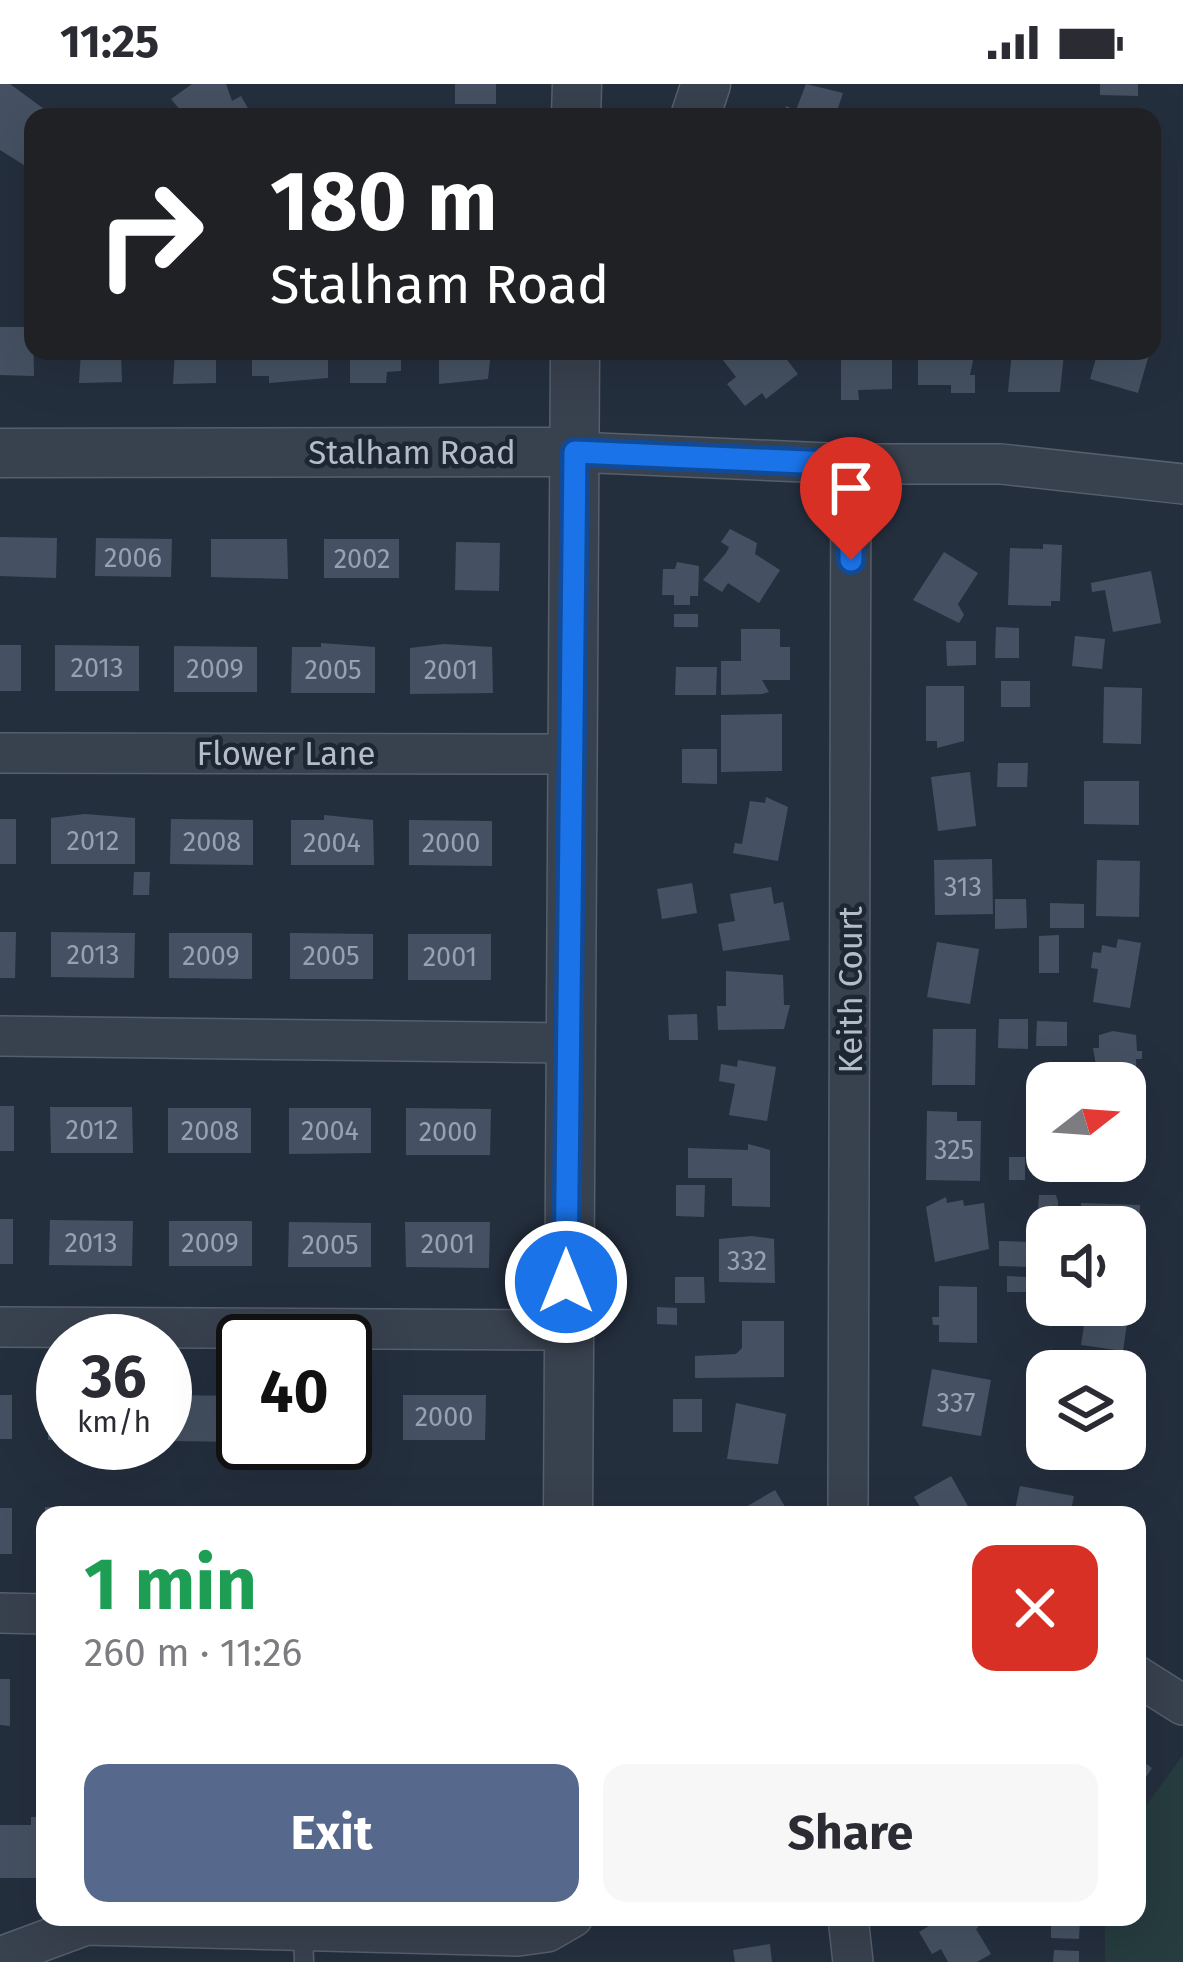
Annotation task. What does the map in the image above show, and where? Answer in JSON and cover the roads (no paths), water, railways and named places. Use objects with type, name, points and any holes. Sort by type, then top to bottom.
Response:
[{"type":"street","points":[[568,1506],[575,360]]},
{"type":"street","points":[[575,452],[608,360]]},
{"type":"street","name":"Stalham Road","points":[[0,453],[575,452],[851,464],[1001,464],[1183,484]]},
{"type":"street","name":"Keith Court","points":[[848,1506],[851,464]]},
{"type":"street","name":"Flower Lane","points":[[0,753],[572,754]]},
{"type":"street","points":[[0,1036],[568,1043]]},
{"type":"street","points":[[0,1327],[566,1330]]},
{"type":"street","points":[[0,1613],[36,1614]]},
{"type":"street","points":[[1146,1682],[1183,1705]]},
{"type":"street","points":[[0,1957],[83,1926]]},
{"type":"street","points":[[96,1926],[303,1946],[464,1948],[557,1926]]},
{"type":"street","points":[[849,1926],[853,1962]]}]
